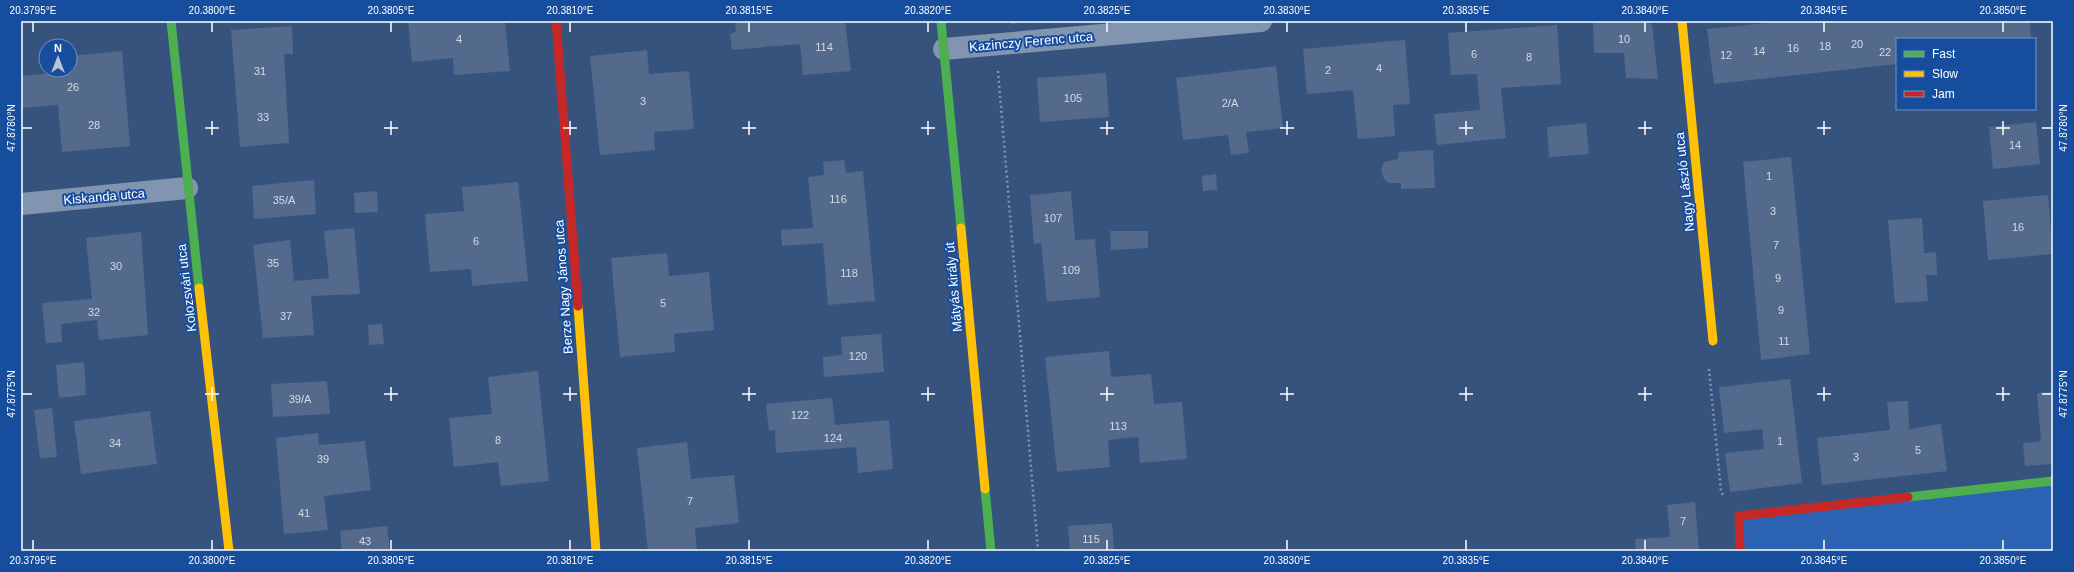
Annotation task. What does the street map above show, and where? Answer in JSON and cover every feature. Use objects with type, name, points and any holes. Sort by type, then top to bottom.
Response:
[{"type":"street","name":"Kolozsvári utca","points":[[171,21],[187,188],[229,551]]},
{"type":"street","name":"Berze Nagy János utca","points":[[556,21],[596,551]]},
{"type":"street","name":"Mátyás király út","points":[[941,21],[991,551]]},
{"type":"street","name":"Kazinczy Ferenc utca","points":[[944,49],[1261,21]]},
{"type":"street","name":"Nagy László utca","points":[[1682,21],[1713,341]]},
{"type":"street","name":"Kiskanda utca","points":[[21,204],[187,188]]},
{"type":"street","points":[[1740,551],[1739,516],[2053,481]]},
{"type":"path","points":[[996,44],[1038,551]]},
{"type":"path","points":[[1713,341],[1708,360],[1721,491],[1739,516]]},
{"type":"shaded area","points":[[2053,481],[2053,551],[1745,551],[1739,516]]},
{"type":"building","points":[[408,21],[505,21],[510,71],[454,75],[453,58],[412,62]]},
{"type":"building","points":[[735,21],[845,21],[851,71],[803,75],[800,44],[732,50],[730,34],[736,32]]},
{"type":"building","points":[[1010,21],[1031,21],[1031,22],[1011,24]]},
{"type":"building","points":[[1593,21],[1646,21],[1652,25],[1658,79],[1626,78],[1624,53],[1594,53]]},
{"type":"building","points":[[1785,21],[2030,21],[2031,38],[1896,38],[1896,64],[1714,84],[1707,29]]},
{"type":"building","points":[[1557,25],[1561,84],[1501,88],[1506,138],[1437,145],[1434,114],[1480,110],[1477,74],[1451,75],[1448,33]]},
{"type":"building","points":[[292,26],[293,54],[284,54],[289,143],[240,147],[231,30]]},
{"type":"building","points":[[1405,40],[1410,104],[1393,105],[1395,136],[1358,139],[1353,90],[1307,94],[1303,49]]},
{"type":"building","points":[[647,50],[649,74],[689,71],[694,129],[654,132],[655,150],[600,155],[590,56]]},
{"type":"building","points":[[122,51],[130,146],[62,152],[58,105],[21,108],[21,76],[38,74],[38,78],[78,78],[78,55]]},
{"type":"building","points":[[1276,66],[1283,128],[1246,132],[1249,153],[1231,155],[1228,135],[1183,140],[1176,78]]},
{"type":"building","points":[[1106,73],[1109,117],[1040,122],[1037,78]]},
{"type":"building","points":[[2036,122],[2040,164],[1993,169],[1989,127]]},
{"type":"building","points":[[1586,123],[1589,154],[1549,157],[1547,127]]},
{"type":"building","points":[[1433,150],[1435,188],[1401,189],[1401,183],[1389,183],[1384,179],[1381,170],[1384,162],[1398,159],[1399,152]]},
{"type":"building","points":[[1791,157],[1810,354],[1761,360],[1743,162]]},
{"type":"building","points":[[844,160],[846,173],[863,171],[875,301],[828,305],[823,243],[782,246],[781,230],[813,228],[808,177],[824,175],[823,162]]},
{"type":"building","points":[[1216,174],[1217,190],[1203,191],[1202,176]]},
{"type":"building","points":[[314,180],[316,214],[254,219],[252,186]]},
{"type":"building","points":[[518,182],[528,281],[472,286],[471,269],[430,272],[425,214],[464,211],[462,187]]},
{"type":"building","points":[[377,191],[378,212],[355,213],[354,193]]},
{"type":"building","points":[[1071,191],[1075,240],[1095,239],[1100,297],[1047,302],[1041,243],[1034,244],[1030,195]]},
{"type":"building","points":[[2048,195],[2053,254],[1988,260],[1983,201]]},
{"type":"building","points":[[1922,218],[1924,253],[1936,252],[1937,275],[1926,275],[1928,301],[1895,303],[1888,220]]},
{"type":"building","points":[[354,228],[360,294],[311,296],[314,335],[263,338],[253,245],[290,240],[294,281],[329,278],[324,231]]},
{"type":"building","points":[[1110,231],[1148,231],[1148,248],[1111,250]]},
{"type":"building","points":[[141,232],[148,335],[99,340],[97,320],[61,324],[62,342],[46,343],[42,303],[92,299],[86,238]]},
{"type":"building","points":[[667,253],[669,276],[709,272],[714,330],[674,334],[675,352],[620,357],[611,258]]},
{"type":"building","points":[[382,324],[384,344],[369,345],[368,325]]},
{"type":"building","points":[[881,334],[884,372],[824,377],[823,357],[842,355],[841,337]]},
{"type":"building","points":[[1109,351],[1111,377],[1151,374],[1154,404],[1182,402],[1187,459],[1140,463],[1138,437],[1108,440],[1110,467],[1057,472],[1045,357]]},
{"type":"building","points":[[84,362],[86,395],[59,398],[56,365]]},
{"type":"building","points":[[538,371],[549,481],[501,486],[498,462],[454,467],[449,418],[492,414],[488,377]]},
{"type":"building","points":[[1790,379],[1802,483],[1730,492],[1725,453],[1764,449],[1762,429],[1724,433],[1719,387]]},
{"type":"building","points":[[327,381],[330,414],[273,417],[271,384]]},
{"type":"building","points":[[2053,392],[2053,464],[2025,466],[2023,443],[2041,441],[2037,393]]},
{"type":"building","points":[[832,398],[835,425],[889,420],[893,469],[858,473],[856,447],[776,453],[775,430],[769,431],[766,404]]},
{"type":"building","points":[[1908,401],[1909,429],[1941,424],[1947,471],[1822,485],[1817,438],[1890,430],[1887,402]]},
{"type":"building","points":[[52,408],[57,457],[40,458],[34,410]]},
{"type":"building","points":[[150,411],[157,464],[81,474],[74,421]]},
{"type":"building","points":[[318,433],[319,445],[365,441],[371,490],[324,496],[328,530],[284,534],[276,438]]},
{"type":"building","points":[[687,442],[691,479],[734,475],[739,523],[695,528],[697,551],[648,551],[637,448]]},
{"type":"building","points":[[1695,502],[1699,551],[1636,551],[1635,539],[1670,537],[1667,505]]},
{"type":"building","points":[[1112,523],[1114,551],[1070,551],[1068,526]]},
{"type":"building","points":[[387,526],[390,551],[342,551],[340,531]]},
{"type":"traffic: fast","points":[[171,21],[199,288]]},
{"type":"traffic: fast","points":[[941,21],[961,228]]},
{"type":"traffic: fast","points":[[1908,497],[2053,481]]},
{"type":"traffic: fast","points":[[985,489],[991,551]]},
{"type":"traffic: slow","points":[[1682,21],[1713,341]]},
{"type":"traffic: slow","points":[[961,228],[985,489]]},
{"type":"traffic: slow","points":[[199,288],[229,551]]},
{"type":"traffic: slow","points":[[578,306],[596,551]]},
{"type":"traffic: jam","points":[[556,21],[578,306]]},
{"type":"traffic: jam","points":[[1740,551],[1739,516],[1908,497]]}]
